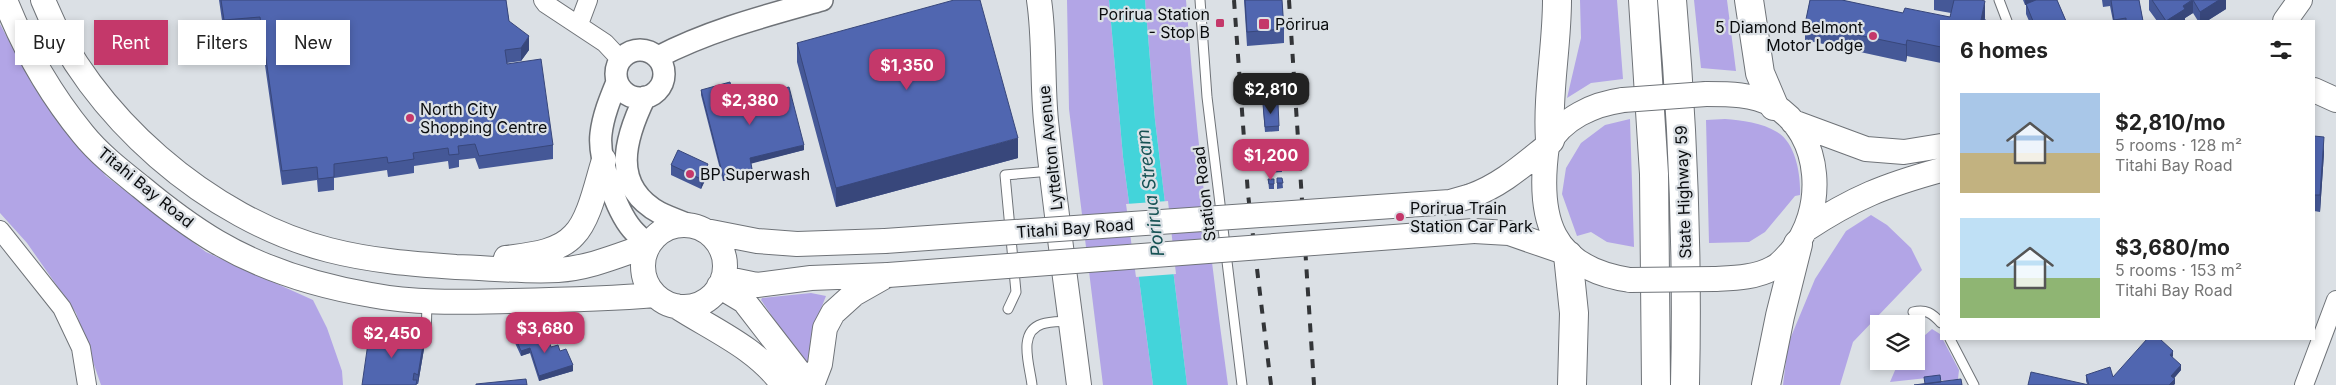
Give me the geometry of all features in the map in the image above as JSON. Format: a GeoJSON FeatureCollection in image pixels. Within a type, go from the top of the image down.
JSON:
{"type":"FeatureCollection","features":[{"type":"Feature","properties":{"kind":"main road","name":"Titahi Bay Road"},"geometry":{"type":"LineString","coordinates":[[5,0],[17,31],[44,78],[84,135],[128,176],[176,216],[217,242],[264,265],[320,284],[372,296],[427,301],[666,301]]}},
{"type":"Feature","properties":{"kind":"main road","name":"Titahi Bay Road"},"geometry":{"type":"LineString","coordinates":[[43,0],[49,16],[74,59],[111,112],[151,150],[197,187],[235,211],[278,232],[327,250],[378,261],[447,266],[558,270],[600,262],[649,245]]}},
{"type":"Feature","properties":{"kind":"main road","name":"Lyttelton Avenue"},"geometry":{"type":"LineString","coordinates":[[1039,0],[1042,19],[1044,95],[1051,170],[1079,385]]}},
{"type":"Feature","properties":{"kind":"main road"},"geometry":{"type":"LineString","coordinates":[[1557,0],[1557,32],[1543,199],[1546,212],[1566,254],[1574,313],[1572,385]]}},
{"type":"Feature","properties":{"kind":"main road","name":"State Highway 59"},"geometry":{"type":"LineString","coordinates":[[1643,0],[1654,174],[1656,385]]}},
{"type":"Feature","properties":{"kind":"main road","name":"State Highway 59"},"geometry":{"type":"LineString","coordinates":[[1672,0],[1685,188],[1685,385]]}},
{"type":"Feature","properties":{"kind":"main road"},"geometry":{"type":"LineString","coordinates":[[1749,0],[1760,73],[1783,114],[1806,142],[1812,158],[1815,179],[1814,196],[1780,316],[1766,385]]}},
{"type":"Feature","properties":{"kind":"main road"},"geometry":{"type":"LineString","coordinates":[[2285,20],[2300,0]]}},
{"type":"Feature","properties":{"kind":"main road"},"geometry":{"type":"LineString","coordinates":[[2315,90],[2336,100]]}},
{"type":"Feature","properties":{"kind":"main road","name":"Titahi Bay Road"},"geometry":{"type":"LineString","coordinates":[[699,229],[757,241],[797,244],[886,241],[1450,202],[1492,188],[1509,177],[1549,143],[1564,126],[1592,107],[1624,100],[1706,94],[1744,96],[1866,149],[1904,152],[1940,146]]}},
{"type":"Feature","properties":{"kind":"main road"},"geometry":{"type":"LineString","coordinates":[[447,266],[534,254],[556,247],[574,236],[584,221],[604,160]]}},
{"type":"Feature","properties":{"kind":"main road"},"geometry":{"type":"LineString","coordinates":[[1802,237],[1867,193],[1903,180],[1940,170]]}},
{"type":"Feature","properties":{"kind":"main road"},"geometry":{"type":"LineString","coordinates":[[666,301],[689,306],[701,303],[712,296],[721,282],[725,268],[720,247],[699,229],[680,225],[668,228],[657,235],[644,254],[644,271],[649,287],[666,301],[748,350],[767,365],[783,385]]}},
{"type":"Feature","properties":{"kind":"main road","name":"Titahi Bay Road"},"geometry":{"type":"LineString","coordinates":[[721,282],[757,285],[811,278],[888,275],[1474,231],[1493,231],[1516,235],[1566,254],[1598,272],[1630,280],[1714,279],[1746,277],[1776,268],[1802,237]]}},
{"type":"Feature","properties":{"kind":"main road"},"geometry":{"type":"LineString","coordinates":[[721,282],[744,301],[810,385],[820,364],[825,328],[833,312],[854,294],[888,275]]}},
{"type":"Feature","properties":{"kind":"street"},"geometry":{"type":"LineString","coordinates":[[543,0],[546,4],[605,43],[620,59]]}},
{"type":"Feature","properties":{"kind":"street"},"geometry":{"type":"LineString","coordinates":[[578,24],[588,0]]}},
{"type":"Feature","properties":{"kind":"street"},"geometry":{"type":"LineString","coordinates":[[658,57],[701,36],[728,26],[822,0]]}},
{"type":"Feature","properties":{"kind":"street"},"geometry":{"type":"LineString","coordinates":[[617,82],[625,93],[638,98],[645,97],[657,90],[664,77],[662,63],[652,53],[638,49],[625,54],[620,59],[616,66],[617,82],[607,104],[601,135],[604,160],[618,207],[632,229],[649,245]]}},
{"type":"Feature","properties":{"kind":"street"},"geometry":{"type":"LineString","coordinates":[[645,97],[627,142],[625,165],[631,182],[640,198],[659,213],[699,229]]}},
{"type":"Feature","properties":{"kind":"street"},"geometry":{"type":"LineString","coordinates":[[0,230],[62,308],[81,348],[87,385]]}},
{"type":"Feature","properties":{"kind":"street"},"geometry":{"type":"LineString","coordinates":[[2304,385],[2336,300]]}},
{"type":"Feature","properties":{"kind":"lane","name":"Station Road"},"geometry":{"type":"LineString","coordinates":[[1200,0],[1207,97],[1242,385]]}},
{"type":"Feature","properties":{"kind":"lane"},"geometry":{"type":"LineString","coordinates":[[1999,0],[2007,20]]}},
{"type":"Feature","properties":{"kind":"lane"},"geometry":{"type":"LineString","coordinates":[[1008,308],[1016,292],[1004,175],[1051,170]]}},
{"type":"Feature","properties":{"kind":"lane"},"geometry":{"type":"LineString","coordinates":[[426,341],[427,301]]}},
{"type":"Feature","properties":{"kind":"lane"},"geometry":{"type":"LineString","coordinates":[[1913,312],[1923,310],[1931,313],[1940,322]]}},
{"type":"Feature","properties":{"kind":"lane"},"geometry":{"type":"LineString","coordinates":[[1032,385],[1026,341],[1030,334],[1041,324],[1071,321]]}},
{"type":"Feature","properties":{"kind":"lane"},"geometry":{"type":"LineString","coordinates":[[1951,340],[1974,385]]}},
{"type":"Feature","properties":{"kind":"shaded area"},"geometry":{"type":"Polygon","coordinates":[[[1067,0],[1109,0],[1123,157],[1153,385],[1103,385],[1069,109],[1067,0]]]}},
{"type":"Feature","properties":{"kind":"shaded area"},"geometry":{"type":"Polygon","coordinates":[[[1145,0],[1186,0],[1204,193],[1228,385],[1187,385],[1155,120],[1145,0]]]}},
{"type":"Feature","properties":{"kind":"shaded area"},"geometry":{"type":"Polygon","coordinates":[[[1580,0],[1617,0],[1623,79],[1591,83],[1567,98],[1581,38],[1580,0]]]}},
{"type":"Feature","properties":{"kind":"shaded area"},"geometry":{"type":"Polygon","coordinates":[[[1694,0],[1727,0],[1736,71],[1701,68],[1694,0]]]}},
{"type":"Feature","properties":{"kind":"shaded area"},"geometry":{"type":"Polygon","coordinates":[[[0,24],[15,52],[15,65],[22,65],[32,84],[106,176],[206,252],[313,300],[327,328],[342,371],[343,385],[101,385],[76,313],[27,243],[0,213],[0,24]]]}},
{"type":"Feature","properties":{"kind":"shaded area"},"geometry":{"type":"Polygon","coordinates":[[[1630,119],[1634,247],[1607,242],[1591,232],[1577,236],[1562,194],[1566,168],[1581,143],[1605,125],[1630,119]]]}},
{"type":"Feature","properties":{"kind":"shaded area"},"geometry":{"type":"Polygon","coordinates":[[[1725,119],[1759,124],[1777,132],[1789,144],[1793,152],[1800,179],[1800,195],[1795,196],[1765,232],[1749,242],[1709,243],[1706,120],[1725,119]]]}},
{"type":"Feature","properties":{"kind":"shaded area"},"geometry":{"type":"Polygon","coordinates":[[[1871,215],[1887,225],[1911,248],[1922,270],[1879,315],[1870,315],[1870,324],[1853,342],[1840,385],[1783,385],[1788,344],[1815,279],[1846,231],[1871,215]]]}},
{"type":"Feature","properties":{"kind":"shaded area"},"geometry":{"type":"Polygon","coordinates":[[[811,293],[826,296],[812,331],[807,367],[761,300],[762,298],[811,293]]]}},
{"type":"Feature","properties":{"kind":"shaded area"},"geometry":{"type":"Polygon","coordinates":[[[1932,329],[1940,334],[1940,340],[1943,340],[1959,370],[1958,379],[1944,381],[1936,377],[1890,382],[1895,370],[1925,370],[1925,335],[1932,329]]]}},
{"type":"Feature","properties":{"kind":"water","name":"Porirua Stream"},"geometry":{"type":"Polygon","coordinates":[[[1109,0],[1145,0],[1155,120],[1187,385],[1153,385],[1123,157],[1109,0]]]}},
{"type":"Feature","properties":{"kind":"pier"},"geometry":{"type":"Polygon","coordinates":[[[1168,201],[1176,274],[1136,277],[1126,204],[1168,201]]]}},
{"type":"Feature","properties":{"kind":"building","name":"North City Shopping Centre"},"geometry":{"type":"Polygon","coordinates":[[[221,0],[506,0],[509,21],[529,36],[521,48],[505,50],[507,64],[541,59],[553,145],[479,156],[475,144],[458,146],[459,154],[449,155],[448,148],[413,153],[414,159],[388,163],[387,157],[334,164],[334,177],[318,179],[317,167],[282,171],[266,59],[266,20],[260,20],[260,17],[224,20],[221,0]]]}},
{"type":"Feature","properties":{"kind":"building"},"geometry":{"type":"Polygon","coordinates":[[[954,0],[980,0],[1018,138],[836,188],[797,43],[954,0]]]}},
{"type":"Feature","properties":{"kind":"building","name":"Porirua"},"geometry":{"type":"Polygon","coordinates":[[[1245,0],[1282,0],[1284,29],[1247,32],[1245,0]]]}},
{"type":"Feature","properties":{"kind":"building"},"geometry":{"type":"Polygon","coordinates":[[[1810,0],[1842,0],[1903,13],[1905,8],[1950,17],[1954,0],[1985,1],[1981,20],[1940,20],[1940,47],[1907,40],[1906,45],[1805,24],[1810,0]]]}},
{"type":"Feature","properties":{"kind":"building"},"geometry":{"type":"Polygon","coordinates":[[[2036,0],[2057,0],[2066,20],[2033,20],[2026,4],[2036,0]]]}},
{"type":"Feature","properties":{"kind":"building"},"geometry":{"type":"Polygon","coordinates":[[[2111,0],[2139,0],[2143,20],[2126,20],[2126,18],[2114,20],[2111,0]]]}},
{"type":"Feature","properties":{"kind":"building"},"geometry":{"type":"Polygon","coordinates":[[[2152,0],[2192,0],[2183,6],[2185,9],[2165,20],[2152,0]]]}},
{"type":"Feature","properties":{"kind":"building"},"geometry":{"type":"Polygon","coordinates":[[[2193,0],[2219,0],[2200,12],[2193,0]]]}},
{"type":"Feature","properties":{"kind":"building"},"geometry":{"type":"Polygon","coordinates":[[[730,82],[734,101],[789,87],[804,145],[750,158],[752,169],[723,176],[701,90],[730,82]]]}},
{"type":"Feature","properties":{"kind":"building"},"geometry":{"type":"Polygon","coordinates":[[[1278,103],[1279,126],[1265,127],[1263,104],[1278,103]]]}},
{"type":"Feature","properties":{"kind":"building"},"geometry":{"type":"Polygon","coordinates":[[[2315,136],[2324,137],[2320,195],[2315,195],[2315,136]]]}},
{"type":"Feature","properties":{"kind":"building"},"geometry":{"type":"Polygon","coordinates":[[[1280,143],[1281,153],[1267,154],[1267,144],[1280,143]]]}},
{"type":"Feature","properties":{"kind":"building"},"geometry":{"type":"Polygon","coordinates":[[[678,150],[708,164],[701,179],[671,165],[678,150]]]}},
{"type":"Feature","properties":{"kind":"building"},"geometry":{"type":"Polygon","coordinates":[[[1281,156],[1282,166],[1268,167],[1267,157],[1281,156]]]}},
{"type":"Feature","properties":{"kind":"building"},"geometry":{"type":"Polygon","coordinates":[[[1277,178],[1282,178],[1283,183],[1277,183],[1277,178]]]}},
{"type":"Feature","properties":{"kind":"building"},"geometry":{"type":"Polygon","coordinates":[[[1268,179],[1274,179],[1274,184],[1269,184],[1268,179]]]}},
{"type":"Feature","properties":{"kind":"building"},"geometry":{"type":"Polygon","coordinates":[[[370,329],[424,339],[418,375],[414,373],[413,380],[417,380],[416,385],[362,385],[370,329]]]}},
{"type":"Feature","properties":{"kind":"building"},"geometry":{"type":"Polygon","coordinates":[[[524,334],[527,340],[546,334],[551,347],[558,345],[560,351],[566,349],[573,365],[539,376],[530,348],[521,351],[515,337],[524,334]]]}},
{"type":"Feature","properties":{"kind":"building"},"geometry":{"type":"Polygon","coordinates":[[[2146,340],[2161,340],[2173,351],[2170,355],[2181,365],[2171,376],[2175,379],[2169,385],[2089,385],[2086,375],[2110,367],[2113,377],[2146,340]]]}},
{"type":"Feature","properties":{"kind":"building"},"geometry":{"type":"Polygon","coordinates":[[[2031,372],[2089,385],[2028,385],[2031,372]]]}},
{"type":"Feature","properties":{"kind":"building"},"geometry":{"type":"Polygon","coordinates":[[[1940,375],[1941,382],[1925,384],[1924,377],[1940,375]]]}},
{"type":"Feature","properties":{"kind":"building"},"geometry":{"type":"Polygon","coordinates":[[[526,379],[527,385],[476,385],[476,384],[526,379]]]}},
{"type":"Feature","properties":{"kind":"building"},"geometry":{"type":"Polygon","coordinates":[[[1961,379],[1962,385],[1914,385],[1961,379]]]}},
{"type":"Feature","properties":{"kind":"railway"},"geometry":{"type":"LineString","coordinates":[[1234,0],[1248,194],[1271,385]]}},
{"type":"Feature","properties":{"kind":"railway"},"geometry":{"type":"LineString","coordinates":[[1289,0],[1314,385]]}},
{"type":"Feature","properties":{"kind":"place","name":"Porirua Station - Stop B"},"geometry":{"type":"Point","coordinates":[1220,23]}},
{"type":"Feature","properties":{"kind":"place","name":"Porirua"},"geometry":{"type":"Point","coordinates":[1264,24]}},
{"type":"Feature","properties":{"kind":"place","name":"5 Diamond Belmont Motor Lodge"},"geometry":{"type":"Point","coordinates":[1873,36]}},
{"type":"Feature","properties":{"kind":"place","name":"North City Shopping Centre"},"geometry":{"type":"Point","coordinates":[410,118]}},
{"type":"Feature","properties":{"kind":"place","name":"BP Superwash"},"geometry":{"type":"Point","coordinates":[690,174]}},
{"type":"Feature","properties":{"kind":"place","name":"Porirua Train Station Car Park"},"geometry":{"type":"Point","coordinates":[1400,217]}}]}
